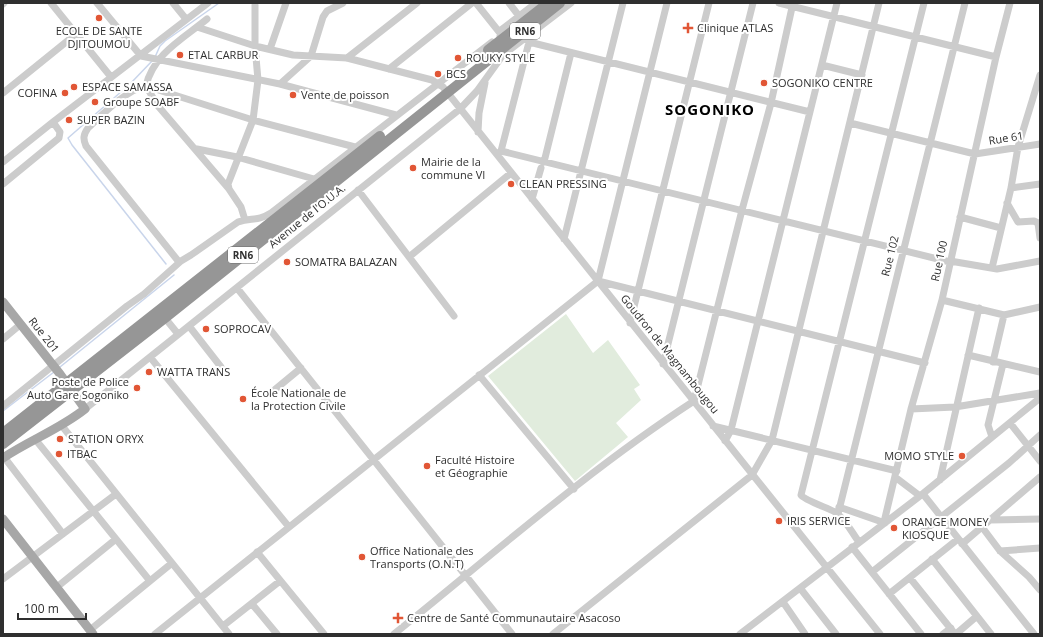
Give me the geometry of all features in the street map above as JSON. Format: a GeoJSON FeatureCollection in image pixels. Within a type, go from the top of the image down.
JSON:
{"type":"FeatureCollection","features":[{"type":"Feature","properties":{"kind":"highway","name":"Avenue de l'O.U.A."},"geometry":{"type":"LineString","coordinates":[[522,36],[548,3]]}},
{"type":"Feature","properties":{"kind":"highway","name":"Avenue de l'O.U.A."},"geometry":{"type":"LineString","coordinates":[[3,444],[70,386],[442,88],[522,36],[560,3]]}},
{"type":"Feature","properties":{"kind":"highway","name":"Avenue de l'O.U.A."},"geometry":{"type":"LineString","coordinates":[[3,434],[165,318],[442,88]]}},
{"type":"Feature","properties":{"kind":"main road","name":"Rue 201"},"geometry":{"type":"LineString","coordinates":[[3,302],[70,386],[85,409]]}},
{"type":"Feature","properties":{"kind":"main road","name":"Avenue de l'O.U.A."},"geometry":{"type":"LineString","coordinates":[[3,458],[35,439],[62,426],[85,409]]}},
{"type":"Feature","properties":{"kind":"main road"},"geometry":{"type":"LineString","coordinates":[[3,519],[92,632]]}},
{"type":"Feature","properties":{"kind":"street"},"geometry":{"type":"LineString","coordinates":[[51,3],[111,77]]}},
{"type":"Feature","properties":{"kind":"street"},"geometry":{"type":"LineString","coordinates":[[97,3],[142,56],[160,58],[280,84],[396,115]]}},
{"type":"Feature","properties":{"kind":"street"},"geometry":{"type":"LineString","coordinates":[[173,3],[186,19]]}},
{"type":"Feature","properties":{"kind":"street"},"geometry":{"type":"LineString","coordinates":[[3,162],[111,77],[142,56],[186,19],[208,3]]}},
{"type":"Feature","properties":{"kind":"street"},"geometry":{"type":"LineString","coordinates":[[270,50],[286,3]]}},
{"type":"Feature","properties":{"kind":"street"},"geometry":{"type":"LineString","coordinates":[[280,84],[311,56],[323,17],[327,11],[343,3]]}},
{"type":"Feature","properties":{"kind":"street"},"geometry":{"type":"LineString","coordinates":[[347,58],[417,3]]}},
{"type":"Feature","properties":{"kind":"street"},"geometry":{"type":"LineString","coordinates":[[389,69],[472,3]]}},
{"type":"Feature","properties":{"kind":"street"},"geometry":{"type":"LineString","coordinates":[[476,3],[500,34],[522,36],[571,53],[810,112]]}},
{"type":"Feature","properties":{"kind":"street"},"geometry":{"type":"LineString","coordinates":[[509,3],[519,16]]}},
{"type":"Feature","properties":{"kind":"street","name":"Avenue de l'O.U.A."},"geometry":{"type":"LineString","coordinates":[[3,406],[144,294],[179,262],[238,222],[261,219],[396,115],[442,88],[519,16],[536,3]]}},
{"type":"Feature","properties":{"kind":"street","name":"Avenue de l'O.U.A."},"geometry":{"type":"LineString","coordinates":[[85,409],[460,109],[486,79],[503,55],[522,36],[571,3]]}},
{"type":"Feature","properties":{"kind":"street"},"geometry":{"type":"LineString","coordinates":[[564,239],[623,3]]}},
{"type":"Feature","properties":{"kind":"street"},"geometry":{"type":"LineString","coordinates":[[155,634],[598,281],[667,3]]}},
{"type":"Feature","properties":{"kind":"street"},"geometry":{"type":"LineString","coordinates":[[630,323],[709,3]]}},
{"type":"Feature","properties":{"kind":"street"},"geometry":{"type":"LineString","coordinates":[[663,364],[704,201],[729,93],[753,3]]}},
{"type":"Feature","properties":{"kind":"street"},"geometry":{"type":"LineString","coordinates":[[779,3],[793,5],[834,17],[996,57]]}},
{"type":"Feature","properties":{"kind":"street"},"geometry":{"type":"LineString","coordinates":[[725,441],[731,430],[837,3]]}},
{"type":"Feature","properties":{"kind":"street"},"geometry":{"type":"LineString","coordinates":[[553,634],[752,475],[772,440],[879,3]]}},
{"type":"Feature","properties":{"kind":"street"},"geometry":{"type":"LineString","coordinates":[[885,522],[822,505],[801,495],[924,3]]}},
{"type":"Feature","properties":{"kind":"street","name":"Rue 102"},"geometry":{"type":"LineString","coordinates":[[838,510],[965,3]]}},
{"type":"Feature","properties":{"kind":"street","name":"Rue 100"},"geometry":{"type":"LineString","coordinates":[[885,522],[911,409],[942,300],[996,57],[1010,3]]}},
{"type":"Feature","properties":{"kind":"street"},"geometry":{"type":"LineString","coordinates":[[229,189],[228,184],[253,120],[258,80],[254,46],[255,5]]}},
{"type":"Feature","properties":{"kind":"street"},"geometry":{"type":"LineString","coordinates":[[394,634],[574,489],[670,417],[694,401],[742,210],[771,103],[793,5]]}},
{"type":"Feature","properties":{"kind":"street"},"geometry":{"type":"LineString","coordinates":[[207,19],[177,42],[160,58],[148,76],[146,86],[158,106],[197,149],[229,189],[241,207],[245,220]]}},
{"type":"Feature","properties":{"kind":"street"},"geometry":{"type":"LineString","coordinates":[[197,27],[254,46],[292,55],[347,58],[432,80],[442,88]]}},
{"type":"Feature","properties":{"kind":"street"},"geometry":{"type":"LineString","coordinates":[[3,93],[76,34]]}},
{"type":"Feature","properties":{"kind":"street"},"geometry":{"type":"LineString","coordinates":[[522,36],[499,153],[542,165],[581,171],[950,261],[997,269],[1040,261]]}},
{"type":"Feature","properties":{"kind":"street"},"geometry":{"type":"LineString","coordinates":[[532,200],[571,53]]}},
{"type":"Feature","properties":{"kind":"street"},"geometry":{"type":"LineString","coordinates":[[822,65],[862,75]]}},
{"type":"Feature","properties":{"kind":"street"},"geometry":{"type":"LineString","coordinates":[[992,268],[1011,188],[1018,147],[1040,75]]}},
{"type":"Feature","properties":{"kind":"street"},"geometry":{"type":"LineString","coordinates":[[478,132],[479,113],[486,79]]}},
{"type":"Feature","properties":{"kind":"street"},"geometry":{"type":"LineString","coordinates":[[179,262],[111,180],[86,146],[84,140],[84,134],[88,128],[103,114],[134,90],[146,86],[253,120],[355,147]]}},
{"type":"Feature","properties":{"kind":"street","name":"Goudron de Magnambougou"},"geometry":{"type":"LineString","coordinates":[[442,88],[478,132],[499,153],[511,173],[532,200],[880,634]]}},
{"type":"Feature","properties":{"kind":"street"},"geometry":{"type":"LineString","coordinates":[[3,184],[60,138],[60,132],[53,122]]}},
{"type":"Feature","properties":{"kind":"street"},"geometry":{"type":"LineString","coordinates":[[850,122],[975,154]]}},
{"type":"Feature","properties":{"kind":"street","name":"Rue 61"},"geometry":{"type":"LineString","coordinates":[[975,154],[1040,144]]}},
{"type":"Feature","properties":{"kind":"street"},"geometry":{"type":"LineString","coordinates":[[197,149],[238,157],[314,179]]}},
{"type":"Feature","properties":{"kind":"street"},"geometry":{"type":"LineString","coordinates":[[409,257],[511,173]]}},
{"type":"Feature","properties":{"kind":"street"},"geometry":{"type":"LineString","coordinates":[[1011,188],[1040,184]]}},
{"type":"Feature","properties":{"kind":"street"},"geometry":{"type":"LineString","coordinates":[[358,190],[454,316]]}},
{"type":"Feature","properties":{"kind":"street"},"geometry":{"type":"LineString","coordinates":[[1007,203],[1018,222],[1034,221],[1039,225],[1040,238]]}},
{"type":"Feature","properties":{"kind":"street"},"geometry":{"type":"LineString","coordinates":[[960,217],[1002,228]]}},
{"type":"Feature","properties":{"kind":"street"},"geometry":{"type":"LineString","coordinates":[[598,281],[925,363]]}},
{"type":"Feature","properties":{"kind":"street"},"geometry":{"type":"LineString","coordinates":[[237,288],[512,634]]}},
{"type":"Feature","properties":{"kind":"street"},"geometry":{"type":"LineString","coordinates":[[942,300],[1004,315],[1040,307]]}},
{"type":"Feature","properties":{"kind":"street"},"geometry":{"type":"LineString","coordinates":[[940,480],[955,407],[979,308]]}},
{"type":"Feature","properties":{"kind":"street"},"geometry":{"type":"LineString","coordinates":[[994,362],[1004,315]]}},
{"type":"Feature","properties":{"kind":"street"},"geometry":{"type":"LineString","coordinates":[[165,318],[178,334]]}},
{"type":"Feature","properties":{"kind":"street"},"geometry":{"type":"LineString","coordinates":[[3,339],[21,324]]}},
{"type":"Feature","properties":{"kind":"street"},"geometry":{"type":"LineString","coordinates":[[189,326],[221,367]]}},
{"type":"Feature","properties":{"kind":"street"},"geometry":{"type":"LineString","coordinates":[[968,355],[1040,372]]}},
{"type":"Feature","properties":{"kind":"street"},"geometry":{"type":"LineString","coordinates":[[150,357],[289,527]]}},
{"type":"Feature","properties":{"kind":"street"},"geometry":{"type":"LineString","coordinates":[[992,437],[988,425],[1003,364]]}},
{"type":"Feature","properties":{"kind":"street"},"geometry":{"type":"LineString","coordinates":[[272,392],[301,368]]}},
{"type":"Feature","properties":{"kind":"street"},"geometry":{"type":"LineString","coordinates":[[480,375],[574,489]]}},
{"type":"Feature","properties":{"kind":"street"},"geometry":{"type":"LineString","coordinates":[[911,409],[955,407],[1040,393]]}},
{"type":"Feature","properties":{"kind":"street"},"geometry":{"type":"LineString","coordinates":[[740,634],[921,495],[1040,398]]}},
{"type":"Feature","properties":{"kind":"street"},"geometry":{"type":"LineString","coordinates":[[1010,423],[1040,461]]}},
{"type":"Feature","properties":{"kind":"street"},"geometry":{"type":"LineString","coordinates":[[62,426],[229,634]]}},
{"type":"Feature","properties":{"kind":"street"},"geometry":{"type":"LineString","coordinates":[[713,426],[851,459],[896,474],[921,495],[942,518],[1034,634]]}},
{"type":"Feature","properties":{"kind":"street"},"geometry":{"type":"LineString","coordinates":[[872,572],[942,518],[1040,435]]}},
{"type":"Feature","properties":{"kind":"street"},"geometry":{"type":"LineString","coordinates":[[35,439],[150,581]]}},
{"type":"Feature","properties":{"kind":"street"},"geometry":{"type":"LineString","coordinates":[[3,458],[63,534]]}},
{"type":"Feature","properties":{"kind":"street"},"geometry":{"type":"LineString","coordinates":[[889,594],[932,559],[982,527],[1040,478]]}},
{"type":"Feature","properties":{"kind":"street"},"geometry":{"type":"LineString","coordinates":[[3,579],[116,494]]}},
{"type":"Feature","properties":{"kind":"street"},"geometry":{"type":"LineString","coordinates":[[838,510],[859,542]]}},
{"type":"Feature","properties":{"kind":"street"},"geometry":{"type":"LineString","coordinates":[[990,520],[1040,519]]}},
{"type":"Feature","properties":{"kind":"street"},"geometry":{"type":"LineString","coordinates":[[982,527],[1000,551],[1029,577],[1040,590]]}},
{"type":"Feature","properties":{"kind":"street"},"geometry":{"type":"LineString","coordinates":[[57,587],[116,539]]}},
{"type":"Feature","properties":{"kind":"street"},"geometry":{"type":"LineString","coordinates":[[852,547],[921,634]]}},
{"type":"Feature","properties":{"kind":"street"},"geometry":{"type":"LineString","coordinates":[[1000,551],[1040,548]]}},
{"type":"Feature","properties":{"kind":"street"},"geometry":{"type":"LineString","coordinates":[[258,552],[324,634]]}},
{"type":"Feature","properties":{"kind":"street"},"geometry":{"type":"LineString","coordinates":[[932,559],[991,634]]}},
{"type":"Feature","properties":{"kind":"street"},"geometry":{"type":"LineString","coordinates":[[92,632],[172,563]]}},
{"type":"Feature","properties":{"kind":"street"},"geometry":{"type":"LineString","coordinates":[[910,578],[954,632]]}},
{"type":"Feature","properties":{"kind":"street"},"geometry":{"type":"LineString","coordinates":[[223,626],[280,581]]}},
{"type":"Feature","properties":{"kind":"street"},"geometry":{"type":"LineString","coordinates":[[800,588],[836,634]]}},
{"type":"Feature","properties":{"kind":"street"},"geometry":{"type":"LineString","coordinates":[[783,602],[805,634]]}},
{"type":"Feature","properties":{"kind":"street"},"geometry":{"type":"LineString","coordinates":[[252,604],[277,634]]}},
{"type":"Feature","properties":{"kind":"street"},"geometry":{"type":"LineString","coordinates":[[944,634],[954,632],[977,616]]}},
{"type":"Feature","properties":{"kind":"green space"},"geometry":{"type":"Polygon","coordinates":[[[566,314],[593,353],[608,340],[640,385],[634,389],[641,400],[616,423],[628,437],[575,481],[488,376],[566,314]]]}},
{"type":"Feature","properties":{"kind":"waterway"},"geometry":{"type":"LineString","coordinates":[[155,57],[160,46],[165,41],[219,3]]}},
{"type":"Feature","properties":{"kind":"waterway"},"geometry":{"type":"LineString","coordinates":[[153,60],[130,84],[68,138],[166,264]]}},
{"type":"Feature","properties":{"kind":"waterway"},"geometry":{"type":"LineString","coordinates":[[60,367],[174,275]]}},
{"type":"Feature","properties":{"kind":"waterway"},"geometry":{"type":"LineString","coordinates":[[3,411],[54,372]]}},
{"type":"Feature","properties":{"kind":"place","name":"ECOLE DE SANTE DJITOUMOU"},"geometry":{"type":"Point","coordinates":[99,18]}},
{"type":"Feature","properties":{"kind":"place","name":"Clinique ATLAS"},"geometry":{"type":"Point","coordinates":[688,28]}},
{"type":"Feature","properties":{"kind":"place","name":"ETAL CARBUR"},"geometry":{"type":"Point","coordinates":[180,55]}},
{"type":"Feature","properties":{"kind":"place","name":"ROUKY STYLE"},"geometry":{"type":"Point","coordinates":[458,58]}},
{"type":"Feature","properties":{"kind":"place","name":"BCS"},"geometry":{"type":"Point","coordinates":[438,74]}},
{"type":"Feature","properties":{"kind":"place","name":"SOGONIKO CENTRE"},"geometry":{"type":"Point","coordinates":[764,83]}},
{"type":"Feature","properties":{"kind":"place","name":"ESPACE SAMASSA"},"geometry":{"type":"Point","coordinates":[74,87]}},
{"type":"Feature","properties":{"kind":"place","name":"COFINA"},"geometry":{"type":"Point","coordinates":[65,93]}},
{"type":"Feature","properties":{"kind":"place","name":"Vente de poisson"},"geometry":{"type":"Point","coordinates":[293,95]}},
{"type":"Feature","properties":{"kind":"place","name":"Groupe SOABF"},"geometry":{"type":"Point","coordinates":[95,102]}},
{"type":"Feature","properties":{"kind":"place","name":"SUPER BAZIN"},"geometry":{"type":"Point","coordinates":[69,120]}},
{"type":"Feature","properties":{"kind":"place","name":"Mairie de la commune VI"},"geometry":{"type":"Point","coordinates":[413,168]}},
{"type":"Feature","properties":{"kind":"place","name":"CLEAN PRESSING"},"geometry":{"type":"Point","coordinates":[511,184]}},
{"type":"Feature","properties":{"kind":"place","name":"SOMATRA BALAZAN"},"geometry":{"type":"Point","coordinates":[287,262]}},
{"type":"Feature","properties":{"kind":"place","name":"SOPROCAV"},"geometry":{"type":"Point","coordinates":[206,329]}},
{"type":"Feature","properties":{"kind":"place","name":"WATTA TRANS"},"geometry":{"type":"Point","coordinates":[149,372]}},
{"type":"Feature","properties":{"kind":"place","name":"Poste de Police Auto Gare Sogoniko"},"geometry":{"type":"Point","coordinates":[137,388]}},
{"type":"Feature","properties":{"kind":"place","name":"École Nationale de la Protection Civile"},"geometry":{"type":"Point","coordinates":[243,399]}},
{"type":"Feature","properties":{"kind":"place","name":"STATION ORYX"},"geometry":{"type":"Point","coordinates":[60,439]}},
{"type":"Feature","properties":{"kind":"place","name":"ITBAC"},"geometry":{"type":"Point","coordinates":[59,454]}},
{"type":"Feature","properties":{"kind":"place","name":"MOMO STYLE"},"geometry":{"type":"Point","coordinates":[962,456]}},
{"type":"Feature","properties":{"kind":"place","name":"Faculté Histoire et Géographie"},"geometry":{"type":"Point","coordinates":[427,466]}},
{"type":"Feature","properties":{"kind":"place","name":"IRIS SERVICE"},"geometry":{"type":"Point","coordinates":[779,521]}},
{"type":"Feature","properties":{"kind":"place","name":"ORANGE MONEY KIOSQUE"},"geometry":{"type":"Point","coordinates":[894,528]}},
{"type":"Feature","properties":{"kind":"place","name":"Office Nationale des Transports (O.N.T)"},"geometry":{"type":"Point","coordinates":[362,557]}},
{"type":"Feature","properties":{"kind":"place","name":"Centre de Santé Communautaire Asacoso"},"geometry":{"type":"Point","coordinates":[398,618]}},
{"type":"Feature","properties":{"kind":"district","name":"SOGONIKO"},"geometry":{"type":"Point","coordinates":[710,110]}}]}
